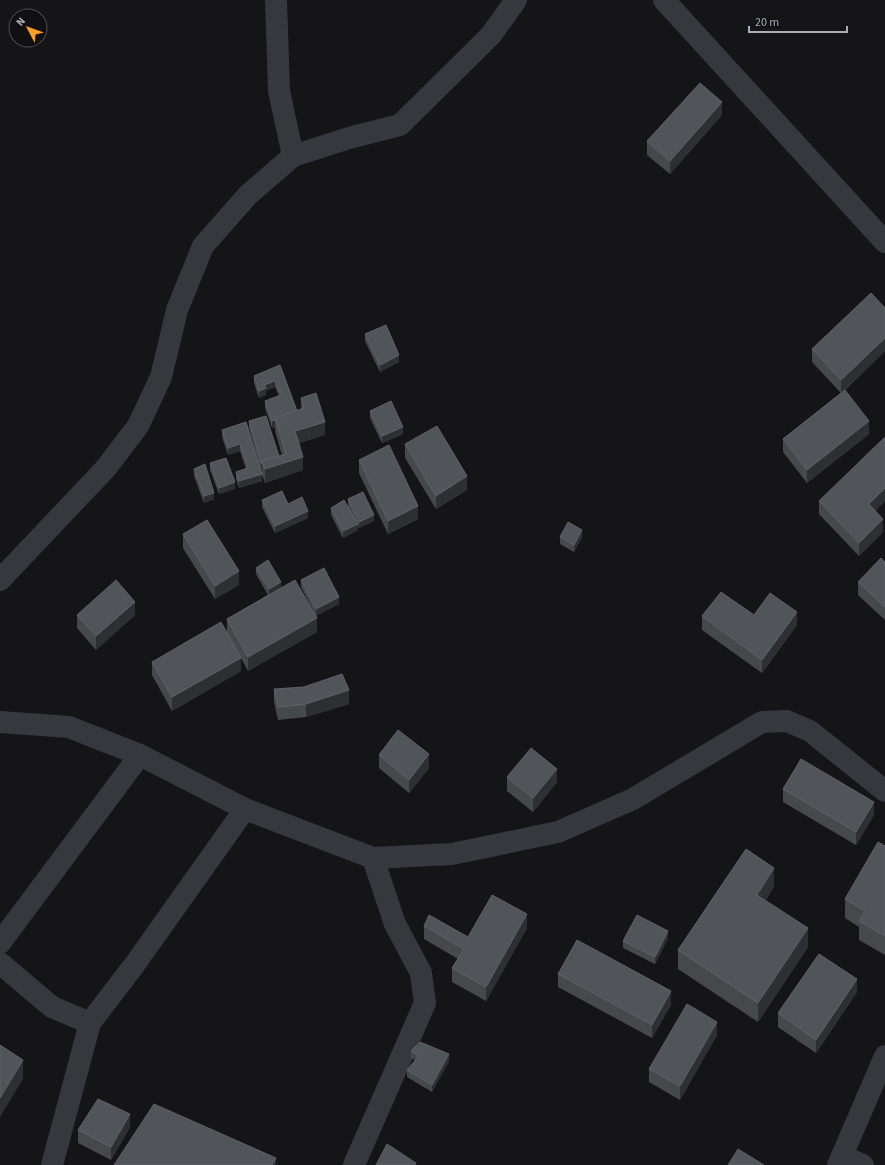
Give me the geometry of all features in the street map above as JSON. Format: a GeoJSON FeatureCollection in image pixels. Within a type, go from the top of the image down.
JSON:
{"type":"FeatureCollection","features":[{"type":"Feature","properties":{"kind":"street"},"geometry":{"type":"LineString","coordinates":[[276,0],[279,92],[293,156]]}},
{"type":"Feature","properties":{"kind":"street"},"geometry":{"type":"LineString","coordinates":[[0,580],[106,468],[138,426],[161,377],[177,310],[204,246],[248,195],[293,156],[349,138],[400,125],[491,35],[516,0]]}},
{"type":"Feature","properties":{"kind":"street"},"geometry":{"type":"LineString","coordinates":[[664,0],[885,242]]}},
{"type":"Feature","properties":{"kind":"street"},"geometry":{"type":"LineString","coordinates":[[0,722],[69,727],[140,755],[245,810],[373,858],[452,854],[558,832],[633,799],[762,722],[786,721],[810,730],[885,791]]}},
{"type":"Feature","properties":{"kind":"street"},"geometry":{"type":"LineString","coordinates":[[0,943],[140,755]]}},
{"type":"Feature","properties":{"kind":"street"},"geometry":{"type":"LineString","coordinates":[[52,1165],[90,1023],[245,810]]}},
{"type":"Feature","properties":{"kind":"street"},"geometry":{"type":"LineString","coordinates":[[354,1165],[425,1003],[421,973],[395,924],[373,858]]}},
{"type":"Feature","properties":{"kind":"street"},"geometry":{"type":"LineString","coordinates":[[0,964],[52,1007],[90,1023]]}},
{"type":"Feature","properties":{"kind":"street"},"geometry":{"type":"LineString","coordinates":[[863,1165],[840,1160],[885,1056]]}},
{"type":"Feature","properties":{"kind":"building"},"geometry":{"type":"Polygon","coordinates":[[[700,83],[722,102],[670,161],[647,141],[700,83]]]}},
{"type":"Feature","properties":{"kind":"building"},"geometry":{"type":"Polygon","coordinates":[[[871,293],[885,308],[885,338],[841,380],[812,349],[871,293]]]}},
{"type":"Feature","properties":{"kind":"building"},"geometry":{"type":"Polygon","coordinates":[[[386,325],[399,355],[380,365],[365,334],[386,325]]]}},
{"type":"Feature","properties":{"kind":"building"},"geometry":{"type":"Polygon","coordinates":[[[280,365],[297,411],[275,418],[275,420],[272,421],[265,401],[281,395],[275,381],[264,385],[266,388],[259,391],[254,376],[280,365]]]}},
{"type":"Feature","properties":{"kind":"building"},"geometry":{"type":"Polygon","coordinates":[[[845,390],[869,421],[807,470],[783,439],[845,390]]]}},
{"type":"Feature","properties":{"kind":"building"},"geometry":{"type":"Polygon","coordinates":[[[316,393],[325,422],[295,431],[303,457],[265,469],[262,461],[286,454],[275,418],[304,408],[301,398],[316,393]]]}},
{"type":"Feature","properties":{"kind":"building"},"geometry":{"type":"Polygon","coordinates":[[[391,401],[403,427],[382,436],[370,411],[391,401]]]}},
{"type":"Feature","properties":{"kind":"building"},"geometry":{"type":"Polygon","coordinates":[[[266,416],[279,456],[262,461],[261,463],[249,421],[266,416]]]}},
{"type":"Feature","properties":{"kind":"building"},"geometry":{"type":"Polygon","coordinates":[[[246,422],[262,474],[239,481],[236,472],[248,468],[240,444],[228,448],[222,430],[246,422]]]}},
{"type":"Feature","properties":{"kind":"building"},"geometry":{"type":"Polygon","coordinates":[[[437,426],[467,476],[436,496],[405,444],[437,426]]]}},
{"type":"Feature","properties":{"kind":"building"},"geometry":{"type":"Polygon","coordinates":[[[885,437],[885,488],[869,504],[883,519],[859,543],[819,501],[885,437]]]}},
{"type":"Feature","properties":{"kind":"building"},"geometry":{"type":"Polygon","coordinates":[[[389,445],[418,506],[388,521],[359,460],[389,445]]]}},
{"type":"Feature","properties":{"kind":"building"},"geometry":{"type":"Polygon","coordinates":[[[226,458],[235,482],[219,488],[210,463],[226,458]]]}},
{"type":"Feature","properties":{"kind":"building"},"geometry":{"type":"Polygon","coordinates":[[[205,464],[214,493],[204,496],[194,469],[205,464]]]}},
{"type":"Feature","properties":{"kind":"building"},"geometry":{"type":"Polygon","coordinates":[[[282,491],[288,504],[302,497],[308,511],[275,526],[262,500],[282,491]]]}},
{"type":"Feature","properties":{"kind":"building"},"geometry":{"type":"Polygon","coordinates":[[[363,492],[374,515],[359,522],[348,499],[363,492]]]}},
{"type":"Feature","properties":{"kind":"building"},"geometry":{"type":"Polygon","coordinates":[[[344,500],[358,524],[343,531],[331,508],[344,500]]]}},
{"type":"Feature","properties":{"kind":"building"},"geometry":{"type":"Polygon","coordinates":[[[207,520],[239,571],[215,586],[183,534],[207,520]]]}},
{"type":"Feature","properties":{"kind":"building"},"geometry":{"type":"Polygon","coordinates":[[[568,522],[582,530],[574,545],[560,537],[568,522]]]}},
{"type":"Feature","properties":{"kind":"building"},"geometry":{"type":"Polygon","coordinates":[[[881,558],[885,562],[885,607],[858,582],[881,558]]]}},
{"type":"Feature","properties":{"kind":"building"},"geometry":{"type":"Polygon","coordinates":[[[268,560],[281,582],[269,589],[256,568],[268,560]]]}},
{"type":"Feature","properties":{"kind":"building"},"geometry":{"type":"Polygon","coordinates":[[[324,568],[339,597],[316,609],[301,580],[324,568]]]}},
{"type":"Feature","properties":{"kind":"building"},"geometry":{"type":"Polygon","coordinates":[[[116,580],[135,602],[96,636],[77,615],[116,580]]]}},
{"type":"Feature","properties":{"kind":"building"},"geometry":{"type":"Polygon","coordinates":[[[295,580],[317,618],[248,657],[227,619],[295,580]]]}},
{"type":"Feature","properties":{"kind":"building"},"geometry":{"type":"Polygon","coordinates":[[[721,592],[754,615],[770,593],[797,612],[762,660],[702,616],[721,592]]]}},
{"type":"Feature","properties":{"kind":"building"},"geometry":{"type":"Polygon","coordinates":[[[221,622],[241,658],[172,697],[152,662],[221,622]]]}},
{"type":"Feature","properties":{"kind":"building"},"geometry":{"type":"Polygon","coordinates":[[[342,674],[349,690],[306,704],[278,707],[274,689],[304,687],[342,674]]]}},
{"type":"Feature","properties":{"kind":"building"},"geometry":{"type":"Polygon","coordinates":[[[398,730],[429,754],[409,780],[379,755],[398,730]]]}},
{"type":"Feature","properties":{"kind":"building"},"geometry":{"type":"Polygon","coordinates":[[[531,748],[557,769],[533,798],[507,777],[531,748]]]}},
{"type":"Feature","properties":{"kind":"building"},"geometry":{"type":"Polygon","coordinates":[[[801,759],[874,802],[856,832],[783,789],[801,759]]]}},
{"type":"Feature","properties":{"kind":"building"},"geometry":{"type":"Polygon","coordinates":[[[878,842],[885,846],[885,936],[859,921],[865,911],[845,899],[878,842]]]}},
{"type":"Feature","properties":{"kind":"building"},"geometry":{"type":"Polygon","coordinates":[[[746,849],[774,868],[757,895],[808,928],[758,1003],[678,950],[746,849]]]}},
{"type":"Feature","properties":{"kind":"building"},"geometry":{"type":"Polygon","coordinates":[[[492,895],[527,914],[486,987],[452,968],[464,949],[424,926],[429,915],[468,937],[492,895]]]}},
{"type":"Feature","properties":{"kind":"building"},"geometry":{"type":"Polygon","coordinates":[[[637,915],[668,931],[655,957],[623,941],[637,915]]]}},
{"type":"Feature","properties":{"kind":"building"},"geometry":{"type":"Polygon","coordinates":[[[577,940],[671,991],[652,1025],[558,974],[577,940]]]}},
{"type":"Feature","properties":{"kind":"building"},"geometry":{"type":"Polygon","coordinates":[[[819,954],[857,979],[816,1040],[778,1013],[819,954]]]}},
{"type":"Feature","properties":{"kind":"building"},"geometry":{"type":"Polygon","coordinates":[[[687,1004],[717,1022],[680,1086],[649,1069],[687,1004]]]}},
{"type":"Feature","properties":{"kind":"building"},"geometry":{"type":"Polygon","coordinates":[[[420,1042],[449,1054],[432,1085],[407,1070],[419,1056],[411,1051],[420,1042]]]}},
{"type":"Feature","properties":{"kind":"building"},"geometry":{"type":"Polygon","coordinates":[[[0,1045],[23,1060],[0,1098],[0,1045]]]}},
{"type":"Feature","properties":{"kind":"building"},"geometry":{"type":"Polygon","coordinates":[[[98,1099],[130,1114],[111,1147],[78,1130],[98,1099]]]}},
{"type":"Feature","properties":{"kind":"building"},"geometry":{"type":"Polygon","coordinates":[[[154,1104],[276,1158],[272,1165],[114,1165],[154,1104]]]}},
{"type":"Feature","properties":{"kind":"building"},"geometry":{"type":"Polygon","coordinates":[[[387,1144],[416,1163],[415,1165],[376,1165],[387,1144]]]}},
{"type":"Feature","properties":{"kind":"building"},"geometry":{"type":"Polygon","coordinates":[[[738,1149],[764,1165],[728,1165],[738,1149]]]}}]}
